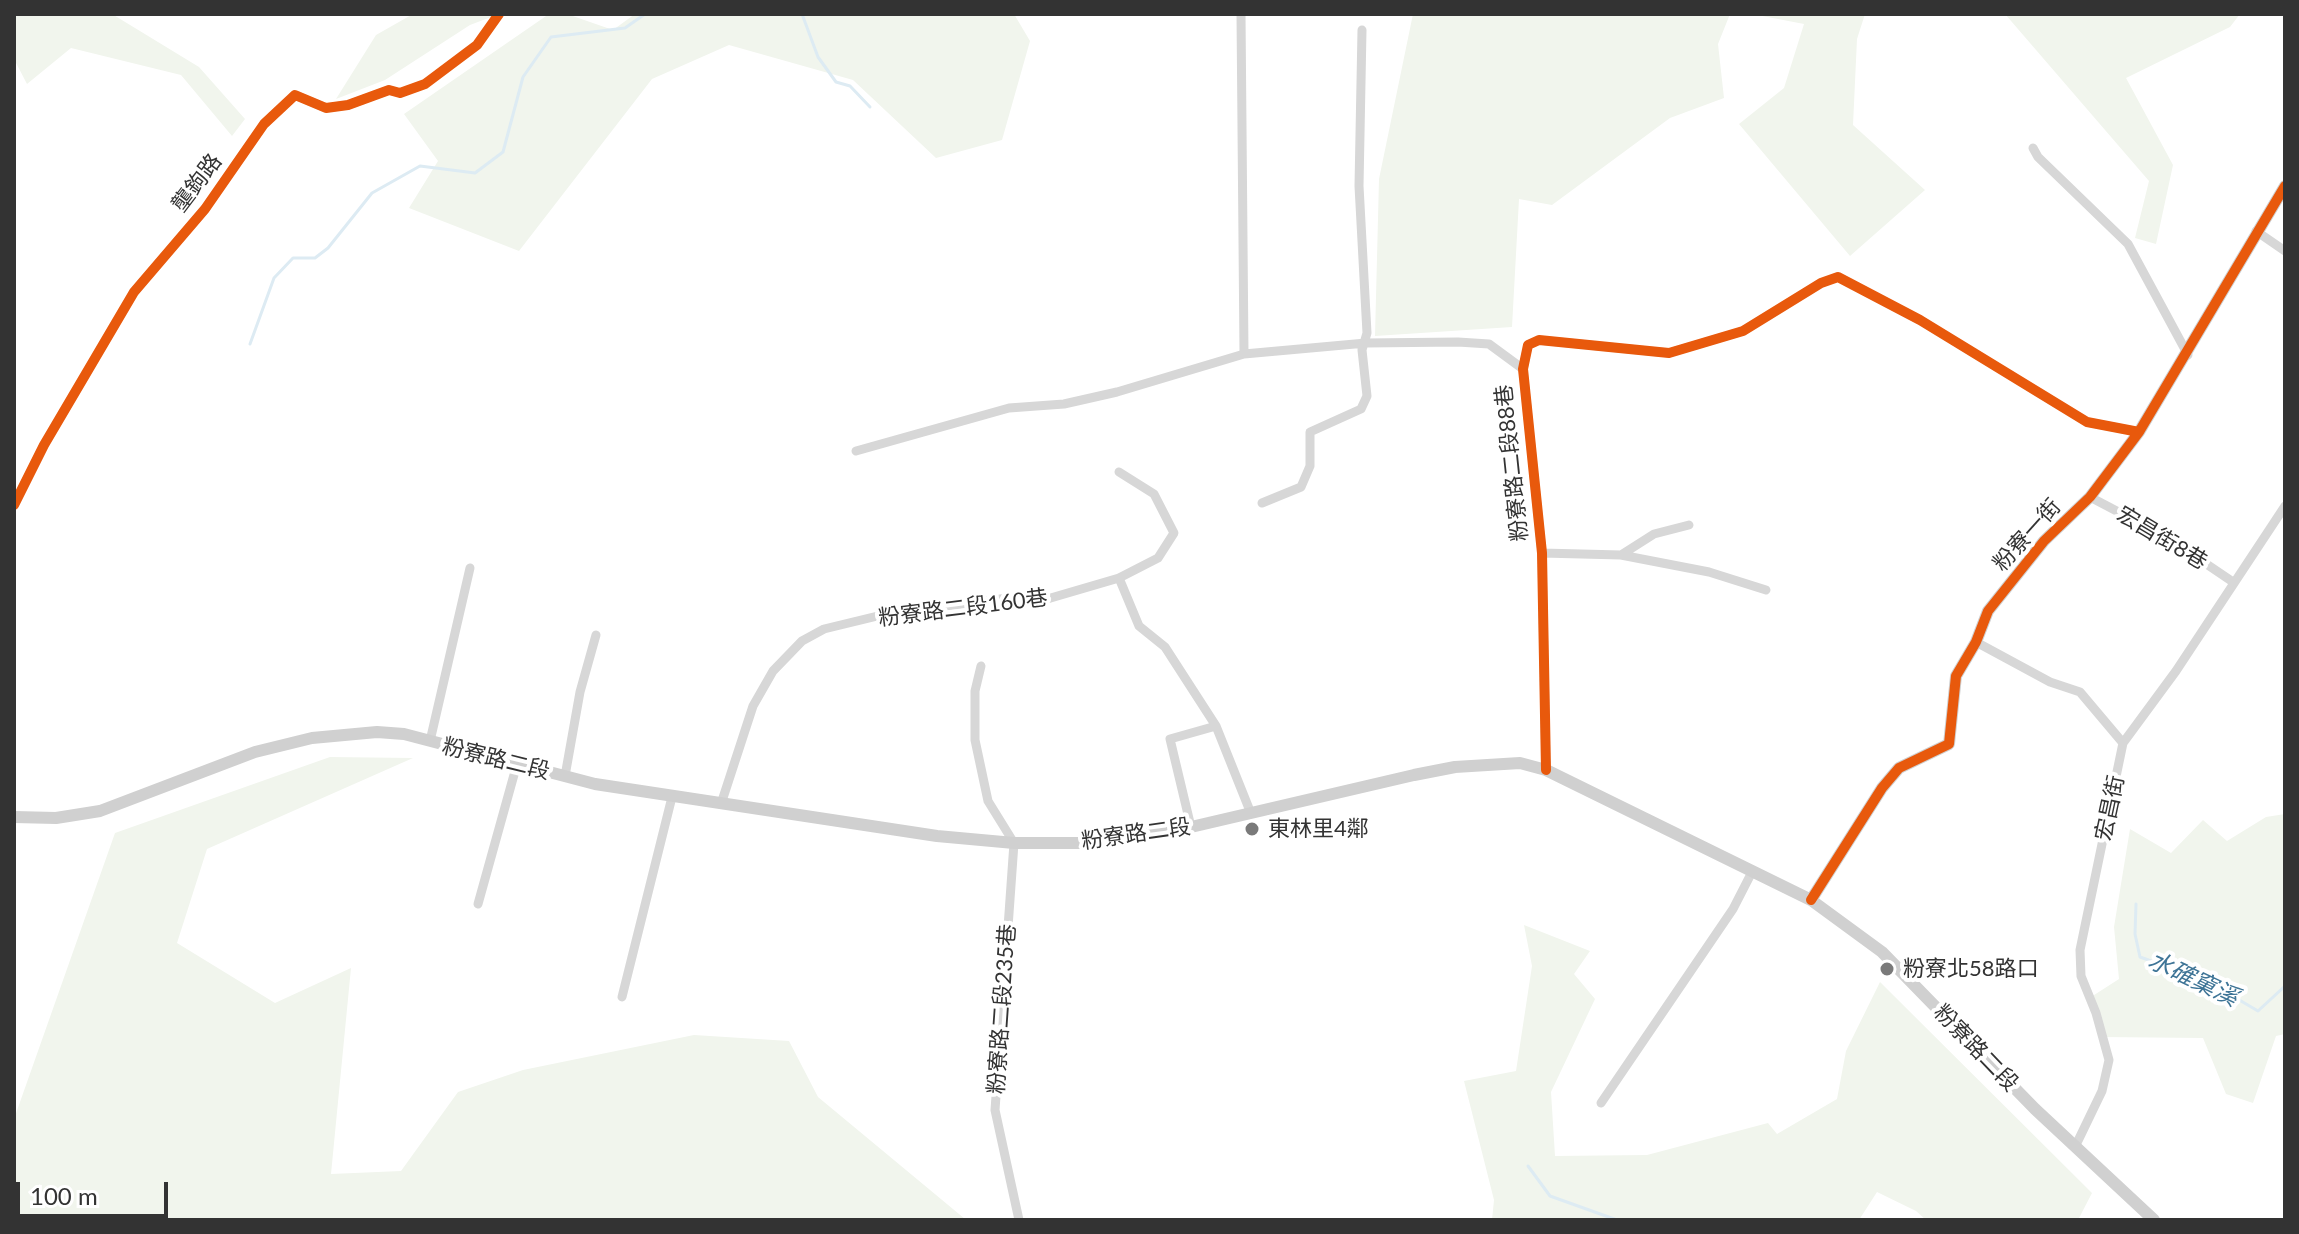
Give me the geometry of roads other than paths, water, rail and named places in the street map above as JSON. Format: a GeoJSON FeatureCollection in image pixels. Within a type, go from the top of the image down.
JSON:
{"type":"FeatureCollection","features":[{"type":"Feature","properties":{"kind":"main road","name":"粉寮一街"},"geometry":{"type":"LineString","coordinates":[[1811,900],[1882,788],[1899,768],[1949,744],[1956,676],[1976,642],[1988,611],[2044,541],[2090,497],[2139,432],[2188,355],[2256,231],[2285,186]]}},
{"type":"Feature","properties":{"kind":"main road","name":"粉寮路二段"},"geometry":{"type":"LineString","coordinates":[[14,817],[56,818],[100,811],[255,752],[312,738],[377,732],[430,741],[565,776],[672,797],[937,836],[1014,843],[1089,843],[1191,827],[1250,811],[1455,767],[1520,763],[1546,770],[1811,900],[1882,952],[2146,1220]]}},
{"type":"Feature","properties":{"kind":"main road","name":"粉寮路二段"},"geometry":{"type":"LineString","coordinates":[[2126,1197],[2154,1220]]}},
{"type":"Feature","properties":{"kind":"street","name":"壟鉤路"},"geometry":{"type":"LineString","coordinates":[[14,505],[44,445],[134,292],[205,209],[264,124],[295,95],[326,108],[348,105],[389,90],[400,93],[425,84],[477,45],[499,14]]}},
{"type":"Feature","properties":{"kind":"street"},"geometry":{"type":"LineString","coordinates":[[1241,14],[1244,354]]}},
{"type":"Feature","properties":{"kind":"street"},"geometry":{"type":"LineString","coordinates":[[1262,503],[1301,487],[1310,466],[1310,432],[1361,409],[1367,396],[1362,350],[1366,343],[1359,186],[1362,30]]}},
{"type":"Feature","properties":{"kind":"street"},"geometry":{"type":"LineString","coordinates":[[2033,148],[2038,157],[2128,244],[2188,355]]}},
{"type":"Feature","properties":{"kind":"street"},"geometry":{"type":"LineString","coordinates":[[2256,231],[2285,251]]}},
{"type":"Feature","properties":{"kind":"street","name":"粉寮路二段88巷"},"geometry":{"type":"LineString","coordinates":[[1546,770],[1542,553],[1523,369],[1528,345],[1539,340],[1669,353],[1743,331],[1821,283],[1838,277],[1920,320],[2087,422],[2139,432]]}},
{"type":"Feature","properties":{"kind":"street","name":"粉寮路二段88巷"},"geometry":{"type":"LineString","coordinates":[[856,451],[1009,408],[1064,404],[1244,354],[1366,343],[1489,344],[1523,369]]}},
{"type":"Feature","properties":{"kind":"street","name":"粉寮路二段160巷"},"geometry":{"type":"LineString","coordinates":[[721,804],[753,706],[773,671],[802,641],[824,629],[890,613],[1008,598],[1037,602],[1119,578],[1158,558],[1174,533],[1154,494],[1119,472]]}},
{"type":"Feature","properties":{"kind":"street","name":"宏昌街8巷"},"geometry":{"type":"LineString","coordinates":[[2090,497],[2168,538],[2233,582]]}},
{"type":"Feature","properties":{"kind":"street","name":"宏昌街"},"geometry":{"type":"LineString","coordinates":[[2075,1147],[2102,1091],[2109,1060],[2096,1013],[2081,976],[2080,950],[2123,743],[2176,671],[2285,506]]}},
{"type":"Feature","properties":{"kind":"street"},"geometry":{"type":"LineString","coordinates":[[1621,555],[1654,534],[1689,525]]}},
{"type":"Feature","properties":{"kind":"street"},"geometry":{"type":"LineString","coordinates":[[1542,553],[1621,555],[1709,572],[1766,590]]}},
{"type":"Feature","properties":{"kind":"street"},"geometry":{"type":"LineString","coordinates":[[430,741],[470,568]]}},
{"type":"Feature","properties":{"kind":"street"},"geometry":{"type":"LineString","coordinates":[[1119,578],[1139,626],[1165,647],[1216,726],[1250,811]]}},
{"type":"Feature","properties":{"kind":"street"},"geometry":{"type":"LineString","coordinates":[[565,776],[580,692],[596,635]]}},
{"type":"Feature","properties":{"kind":"street"},"geometry":{"type":"LineString","coordinates":[[1976,642],[2050,682],[2080,692],[2123,743]]}},
{"type":"Feature","properties":{"kind":"street"},"geometry":{"type":"LineString","coordinates":[[981,666],[975,691],[975,740],[988,801],[1014,843]]}},
{"type":"Feature","properties":{"kind":"street"},"geometry":{"type":"LineString","coordinates":[[1191,827],[1170,739],[1216,726]]}},
{"type":"Feature","properties":{"kind":"street"},"geometry":{"type":"LineString","coordinates":[[478,904],[517,764]]}},
{"type":"Feature","properties":{"kind":"street"},"geometry":{"type":"LineString","coordinates":[[622,997],[672,797]]}},
{"type":"Feature","properties":{"kind":"street","name":"粉寮路二段235巷"},"geometry":{"type":"LineString","coordinates":[[1014,843],[995,1110],[1019,1220]]}},
{"type":"Feature","properties":{"kind":"street"},"geometry":{"type":"LineString","coordinates":[[1601,1103],[1733,909],[1752,872]]}},
{"type":"Feature","properties":{"kind":"waterway"},"geometry":{"type":"LineString","coordinates":[[250,344],[274,278],[293,258],[315,258],[328,248],[372,193],[420,166],[475,173],[503,152],[523,77],[551,37],[625,28],[645,14]]}},
{"type":"Feature","properties":{"kind":"waterway"},"geometry":{"type":"LineString","coordinates":[[802,14],[818,57],[836,82],[850,86],[870,107]]}},
{"type":"Feature","properties":{"kind":"waterway","name":"水確窠溪"},"geometry":{"type":"LineString","coordinates":[[2136,904],[2135,934],[2140,957],[2207,981],[2258,1011],[2285,986]]}},
{"type":"Feature","properties":{"kind":"waterway"},"geometry":{"type":"LineString","coordinates":[[1528,1166],[1550,1196],[1617,1220]]}},
{"type":"Feature","properties":{"kind":"place","name":"東林里4鄰"},"geometry":{"type":"Point","coordinates":[1252,829]}},
{"type":"Feature","properties":{"kind":"place","name":"粉寮北58路口"},"geometry":{"type":"Point","coordinates":[1887,969]}}]}
